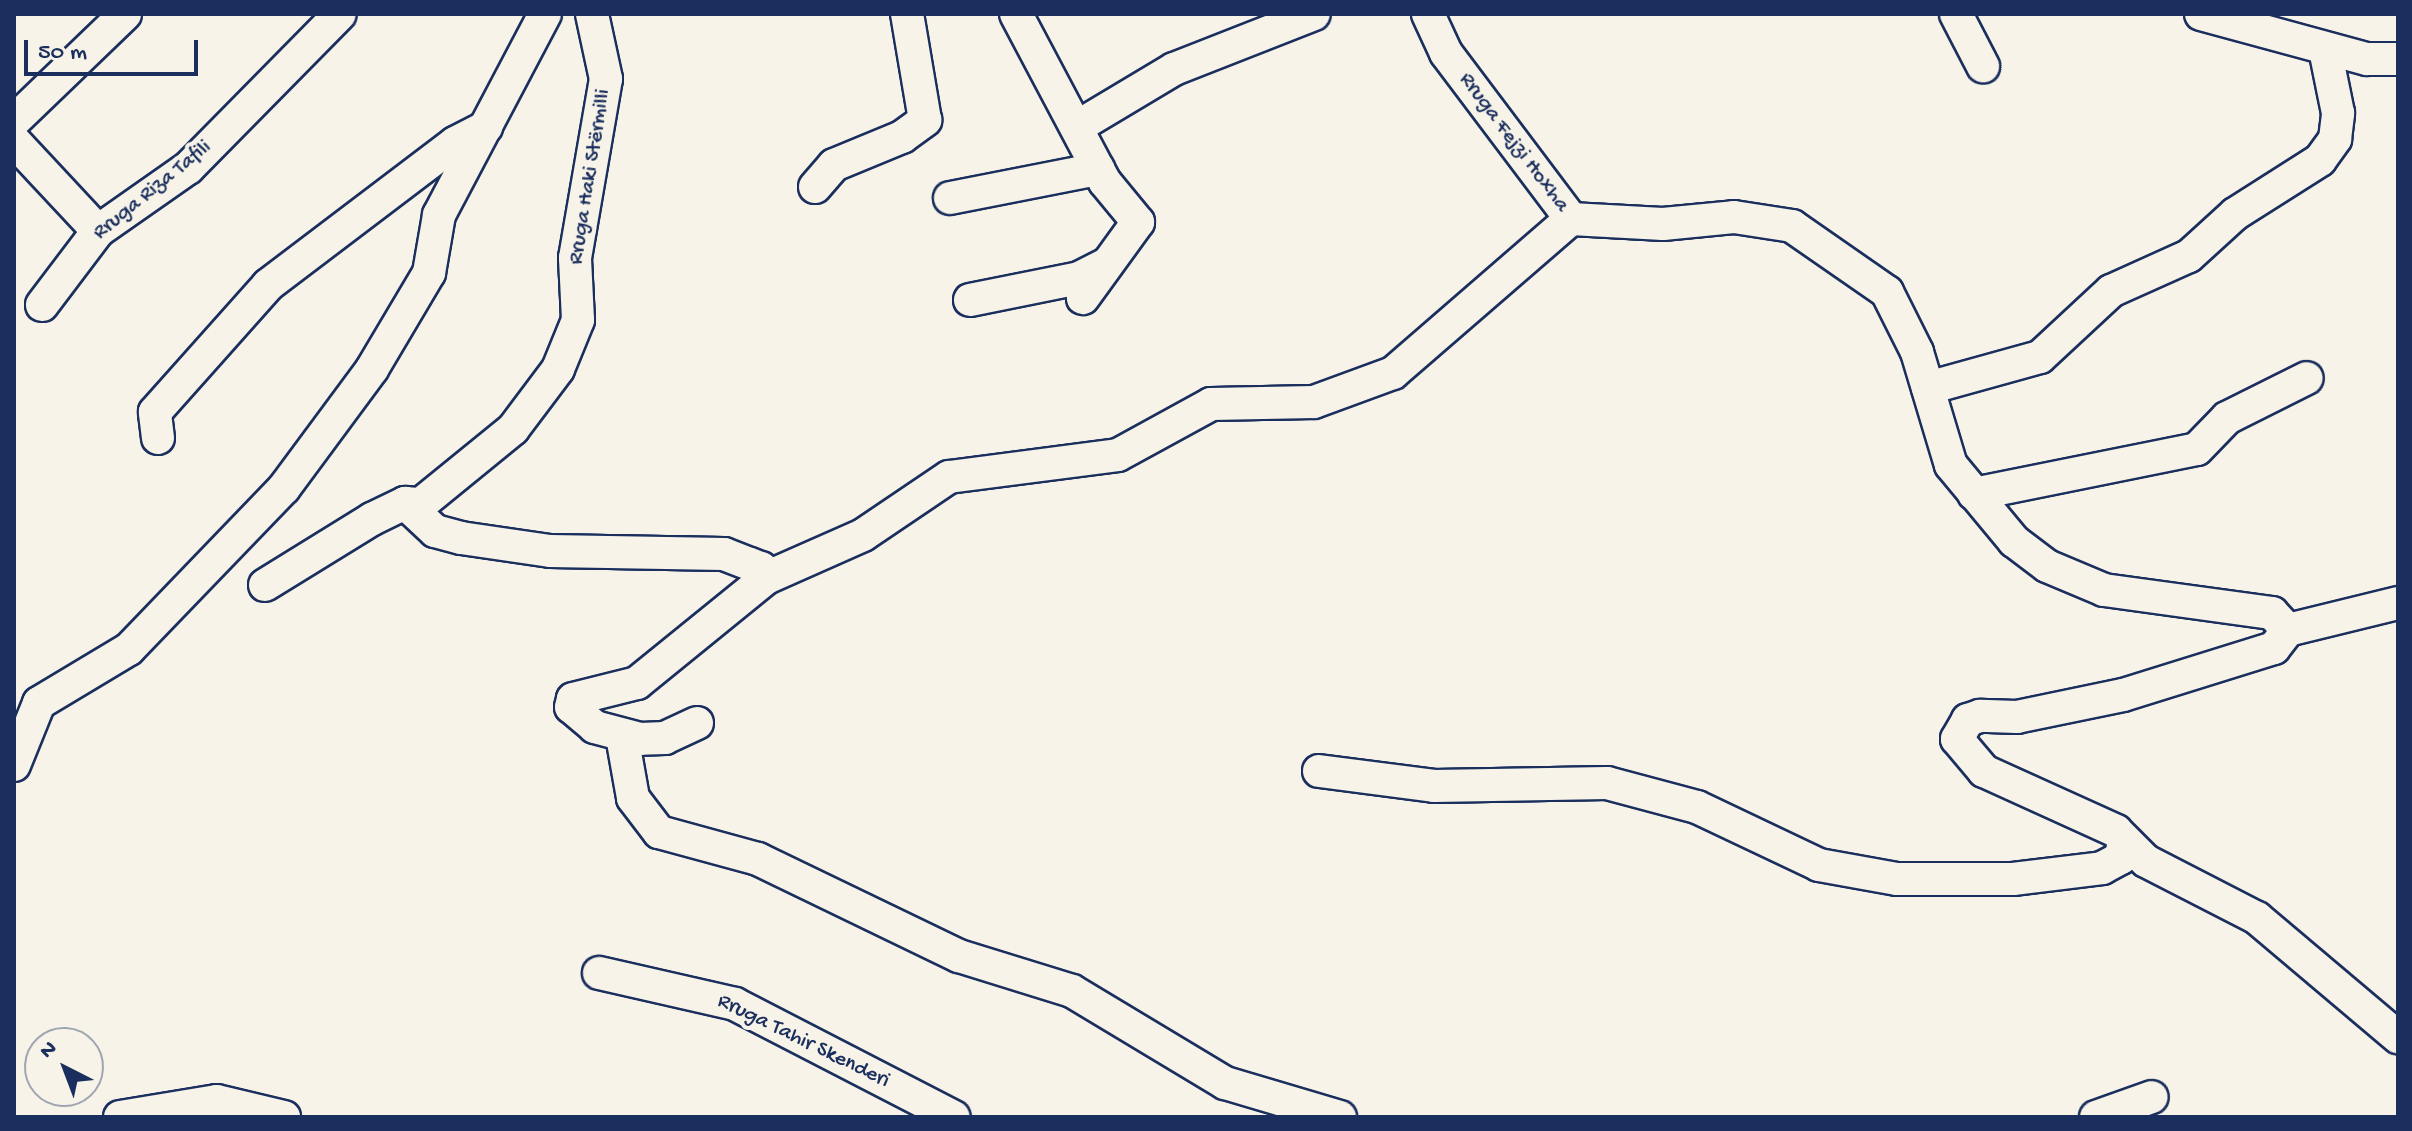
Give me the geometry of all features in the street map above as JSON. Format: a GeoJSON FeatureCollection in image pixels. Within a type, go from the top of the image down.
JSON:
{"type":"FeatureCollection","features":[{"type":"Feature","properties":{"kind":"street"},"geometry":{"type":"LineString","coordinates":[[14,121],[125,14]]}},
{"type":"Feature","properties":{"kind":"street","name":"Rruga Riza Tafili"},"geometry":{"type":"LineString","coordinates":[[42,305],[98,231],[188,168],[340,14]]}},
{"type":"Feature","properties":{"kind":"street"},"geometry":{"type":"LineString","coordinates":[[14,765],[39,703],[129,649],[284,488],[372,369],[429,273],[433,231],[545,14]]}},
{"type":"Feature","properties":{"kind":"street","name":"Rruga Haki Stërmilli"},"geometry":{"type":"LineString","coordinates":[[265,585],[405,503],[421,504],[513,429],[569,347],[578,320],[579,228],[606,79],[592,14]]}},
{"type":"Feature","properties":{"kind":"street"},"geometry":{"type":"LineString","coordinates":[[815,187],[834,165],[902,137],[925,120],[907,14]]}},
{"type":"Feature","properties":{"kind":"street"},"geometry":{"type":"LineString","coordinates":[[1077,127],[1174,69],[1314,14]]}},
{"type":"Feature","properties":{"kind":"street","name":"Rruga Fejzi Hoxha"},"geometry":{"type":"LineString","coordinates":[[1428,14],[1446,53],[1571,219],[1663,224],[1734,217],[1792,226],[1887,292],[1928,388],[1939,438],[1974,494],[2047,566],[2104,590],[2272,613],[2288,630]]}},
{"type":"Feature","properties":{"kind":"street"},"geometry":{"type":"LineString","coordinates":[[1956,14],[1983,66]]}},
{"type":"Feature","properties":{"kind":"street"},"geometry":{"type":"LineString","coordinates":[[2201,14],[2325,49],[2398,59]]}},
{"type":"Feature","properties":{"kind":"street"},"geometry":{"type":"LineString","coordinates":[[1020,16],[1098,169],[1138,222],[1116,258],[1083,298]]}},
{"type":"Feature","properties":{"kind":"street"},"geometry":{"type":"LineString","coordinates":[[1928,388],[2040,357],[2111,291],[2189,256],[2235,214],[2320,160],[2335,139],[2338,113],[2325,49]]}},
{"type":"Feature","properties":{"kind":"street"},"geometry":{"type":"LineString","coordinates":[[158,438],[155,412],[268,285],[455,143],[486,127]]}},
{"type":"Feature","properties":{"kind":"street"},"geometry":{"type":"LineString","coordinates":[[14,141],[98,231]]}},
{"type":"Feature","properties":{"kind":"street"},"geometry":{"type":"LineString","coordinates":[[950,198],[1098,169]]}},
{"type":"Feature","properties":{"kind":"street"},"geometry":{"type":"LineString","coordinates":[[697,723],[665,738],[622,736],[577,717],[573,699],[637,683],[766,578],[863,535],[949,477],[1118,455],[1211,404],[1268,407],[1359,389],[1443,334],[1571,219]]}},
{"type":"Feature","properties":{"kind":"street"},"geometry":{"type":"LineString","coordinates":[[970,300],[1079,278],[1116,258]]}},
{"type":"Feature","properties":{"kind":"street"},"geometry":{"type":"LineString","coordinates":[[1974,494],[2197,449],[2227,418],[2307,378]]}},
{"type":"Feature","properties":{"kind":"street"},"geometry":{"type":"LineString","coordinates":[[405,503],[435,531],[461,538],[550,551],[724,554],[761,568],[766,578]]}},
{"type":"Feature","properties":{"kind":"street"},"geometry":{"type":"LineString","coordinates":[[2398,603],[2288,630],[2274,648],[2123,695],[2017,717],[1980,716],[1958,729],[1969,760],[2116,831],[2123,845],[2286,938],[2398,1037]]}},
{"type":"Feature","properties":{"kind":"street"},"geometry":{"type":"LineString","coordinates":[[622,736],[633,798],[659,832],[758,859],[959,956],[1072,991],[1225,1083],[1340,1117]]}},
{"type":"Feature","properties":{"kind":"street"},"geometry":{"type":"LineString","coordinates":[[1319,771],[1434,786],[1607,783],[1697,807],[1819,865],[1897,879],[2013,879],[2102,868],[2121,858],[2123,845]]}},
{"type":"Feature","properties":{"kind":"street","name":"Rruga Tahir Skenderi"},"geometry":{"type":"LineString","coordinates":[[599,973],[735,1004],[954,1117]]}},
{"type":"Feature","properties":{"kind":"street"},"geometry":{"type":"LineString","coordinates":[[2096,1117],[2152,1097]]}},
{"type":"Feature","properties":{"kind":"street"},"geometry":{"type":"LineString","coordinates":[[120,1117],[217,1101],[284,1117]]}}]}
